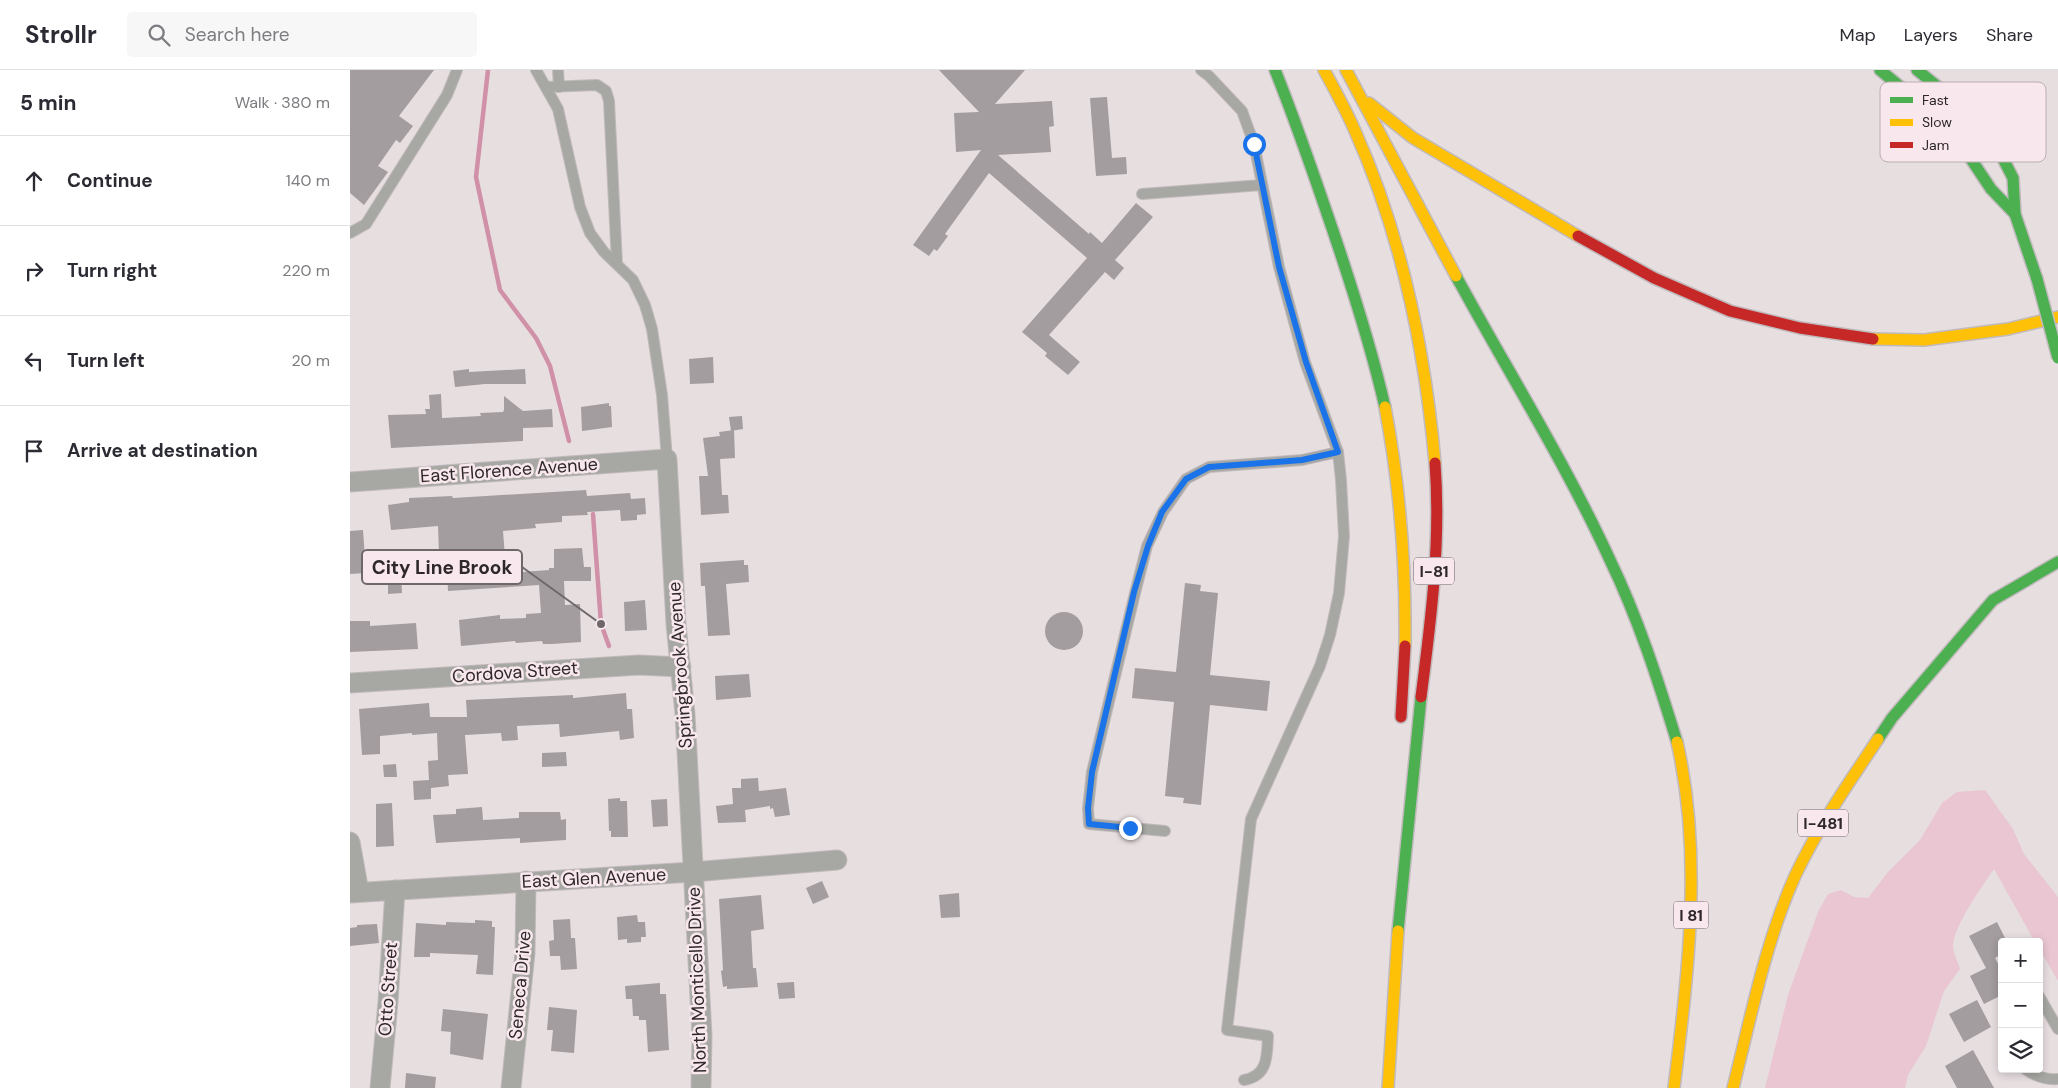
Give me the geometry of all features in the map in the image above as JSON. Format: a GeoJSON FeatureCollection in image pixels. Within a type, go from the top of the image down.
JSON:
{"type":"FeatureCollection","features":[{"type":"Feature","properties":{"kind":"main road"},"geometry":{"type":"LineString","coordinates":[[1275,70],[1303,142],[1341,253],[1370,351],[1390,432],[1397,476],[1404,578],[1404,669],[1400,732]]}},
{"type":"Feature","properties":{"kind":"main road","name":"I-81"},"geometry":{"type":"LineString","coordinates":[[1324,70],[1359,140],[1402,265],[1414,311],[1424,372],[1436,481],[1434,568],[1397,920],[1388,1088]]}},
{"type":"Feature","properties":{"kind":"main road"},"geometry":{"type":"LineString","coordinates":[[1346,70],[1354,84],[1373,107],[1413,138],[1600,249],[1654,278],[1730,311],[1800,328],[1878,340],[1924,340],[2008,329],[2058,317]]}},
{"type":"Feature","properties":{"kind":"main road"},"geometry":{"type":"LineString","coordinates":[[1865,70],[1896,82]]}},
{"type":"Feature","properties":{"kind":"main road"},"geometry":{"type":"LineString","coordinates":[[1880,70],[1896,82]]}},
{"type":"Feature","properties":{"kind":"main road"},"geometry":{"type":"LineString","coordinates":[[1917,70],[1932,82]]}},
{"type":"Feature","properties":{"kind":"main road","name":"I 81"},"geometry":{"type":"LineString","coordinates":[[1354,84],[1474,309],[1586,510],[1611,561],[1655,670],[1677,743],[1688,799],[1692,904],[1689,962],[1674,1088]]}},
{"type":"Feature","properties":{"kind":"main road"},"geometry":{"type":"LineString","coordinates":[[1973,162],[1991,189],[2015,214]]}},
{"type":"Feature","properties":{"kind":"main road"},"geometry":{"type":"LineString","coordinates":[[2005,162],[2013,178],[2015,214],[2037,279],[2058,358]]}},
{"type":"Feature","properties":{"kind":"main road","name":"I-481"},"geometry":{"type":"LineString","coordinates":[[1733,1088],[1771,940],[1795,877],[1826,816],[1892,718],[1993,600],[2058,562]]}},
{"type":"Feature","properties":{"kind":"street","name":"East Florence Avenue"},"geometry":{"type":"LineString","coordinates":[[350,482],[667,459]]}},
{"type":"Feature","properties":{"kind":"street","name":"Springbrook Avenue"},"geometry":{"type":"LineString","coordinates":[[667,459],[676,624],[685,714],[693,872]]}},
{"type":"Feature","properties":{"kind":"street","name":"Cordova Street"},"geometry":{"type":"LineString","coordinates":[[350,683],[495,672],[639,665],[681,666]]}},
{"type":"Feature","properties":{"kind":"street"},"geometry":{"type":"LineString","coordinates":[[350,842],[354,893]]}},
{"type":"Feature","properties":{"kind":"street","name":"East Glen Avenue"},"geometry":{"type":"LineString","coordinates":[[354,893],[693,872],[837,860]]}},
{"type":"Feature","properties":{"kind":"street","name":"North Monticello Drive"},"geometry":{"type":"LineString","coordinates":[[693,872],[702,1036],[701,1088]]}},
{"type":"Feature","properties":{"kind":"street","name":"Seneca Drive"},"geometry":{"type":"LineString","coordinates":[[511,1088],[525,953],[526,881]]}},
{"type":"Feature","properties":{"kind":"street","name":"Otto Street"},"geometry":{"type":"LineString","coordinates":[[380,1088],[395,890]]}},
{"type":"Feature","properties":{"kind":"lane"},"geometry":{"type":"LineString","coordinates":[[350,233],[366,224],[447,95],[457,70]]}},
{"type":"Feature","properties":{"kind":"lane"},"geometry":{"type":"LineString","coordinates":[[536,70],[558,108],[580,207],[590,233],[604,252],[632,280],[645,305],[652,329],[662,395],[667,459]]}},
{"type":"Feature","properties":{"kind":"lane"},"geometry":{"type":"LineString","coordinates":[[558,70],[559,87]]}},
{"type":"Feature","properties":{"kind":"lane"},"geometry":{"type":"LineString","coordinates":[[1201,70],[1242,111],[1254,144],[1279,267],[1303,352],[1338,452],[1344,536],[1339,593],[1332,627],[1320,666],[1251,820],[1227,1030],[1268,1036],[1267,1054],[1262,1071],[1252,1078],[1244,1080]]}},
{"type":"Feature","properties":{"kind":"lane"},"geometry":{"type":"LineString","coordinates":[[546,87],[597,85],[606,91],[610,101],[617,264]]}},
{"type":"Feature","properties":{"kind":"lane"},"geometry":{"type":"LineString","coordinates":[[1142,194],[1262,185]]}},
{"type":"Feature","properties":{"kind":"lane"},"geometry":{"type":"LineString","coordinates":[[1165,831],[1089,824],[1088,808],[1092,772],[1134,592],[1148,546],[1162,512],[1186,479],[1209,467],[1302,460],[1338,452]]}},
{"type":"Feature","properties":{"kind":"lane"},"geometry":{"type":"LineString","coordinates":[[2043,1003],[2058,1029]]}},
{"type":"Feature","properties":{"kind":"lane"},"geometry":{"type":"LineString","coordinates":[[2031,1073],[2049,1079],[2058,1079]]}},
{"type":"Feature","properties":{"kind":"shaded area"},"geometry":{"type":"Polygon","coordinates":[[[1985,790],[2013,829],[2024,854],[2058,897],[2058,981],[2043,955],[2043,938],[2033,938],[1994,869],[1969,906],[1958,928],[1953,946],[1960,969],[1944,991],[1926,1046],[1908,1075],[1905,1088],[1765,1088],[1788,995],[1818,912],[1828,894],[1841,890],[1854,897],[1868,898],[1888,872],[1920,840],[1942,803],[1957,792],[1985,790]]]}},
{"type":"Feature","properties":{"kind":"building"},"geometry":{"type":"Polygon","coordinates":[[[350,70],[434,70],[399,116],[413,126],[400,143],[396,140],[378,166],[388,172],[364,205],[350,193],[350,70]]]}},
{"type":"Feature","properties":{"kind":"building"},"geometry":{"type":"Polygon","coordinates":[[[939,70],[1025,70],[995,104],[1052,101],[1054,126],[1049,127],[1051,152],[998,155],[1089,234],[1090,232],[1102,243],[1136,203],[1153,217],[1115,260],[1124,268],[1114,280],[1105,272],[1049,335],[1080,362],[1068,375],[1045,356],[1047,353],[1022,332],[1087,258],[989,173],[945,234],[948,236],[937,251],[934,249],[929,256],[913,245],[981,150],[956,152],[954,113],[979,112],[939,70]]]}},
{"type":"Feature","properties":{"kind":"building"},"geometry":{"type":"Polygon","coordinates":[[[1107,97],[1112,158],[1126,157],[1127,174],[1096,176],[1090,98],[1107,97]]]}},
{"type":"Feature","properties":{"kind":"building"},"geometry":{"type":"Polygon","coordinates":[[[713,357],[714,383],[690,384],[689,359],[713,357]]]}},
{"type":"Feature","properties":{"kind":"building"},"geometry":{"type":"Polygon","coordinates":[[[469,369],[469,372],[525,369],[526,384],[485,384],[455,387],[453,371],[469,369]]]}},
{"type":"Feature","properties":{"kind":"building"},"geometry":{"type":"Polygon","coordinates":[[[441,394],[442,418],[481,416],[480,413],[503,412],[504,396],[523,411],[552,409],[553,427],[523,428],[523,441],[391,448],[388,415],[426,414],[425,409],[430,409],[429,395],[441,394]]]}},
{"type":"Feature","properties":{"kind":"building"},"geometry":{"type":"Polygon","coordinates":[[[609,403],[609,406],[611,406],[612,427],[582,431],[581,407],[609,403]]]}},
{"type":"Feature","properties":{"kind":"building"},"geometry":{"type":"Polygon","coordinates":[[[742,416],[743,429],[731,431],[729,417],[742,416]]]}},
{"type":"Feature","properties":{"kind":"building"},"geometry":{"type":"Polygon","coordinates":[[[734,430],[735,458],[720,459],[722,495],[728,495],[729,513],[701,515],[699,476],[708,476],[703,438],[720,436],[719,432],[734,430]]]}},
{"type":"Feature","properties":{"kind":"building"},"geometry":{"type":"Polygon","coordinates":[[[586,490],[587,496],[630,493],[631,499],[645,498],[646,514],[637,515],[637,520],[621,521],[620,510],[587,512],[588,515],[562,516],[562,522],[535,524],[536,528],[503,531],[506,570],[522,569],[522,572],[549,570],[549,568],[554,568],[554,549],[582,548],[584,567],[591,567],[591,581],[564,581],[565,605],[580,604],[581,642],[543,644],[542,641],[516,643],[515,641],[461,646],[459,620],[500,615],[500,619],[526,618],[526,614],[541,613],[539,585],[448,591],[447,569],[407,571],[407,555],[439,553],[438,526],[391,530],[388,505],[409,502],[409,498],[452,496],[453,498],[586,490]]]}},
{"type":"Feature","properties":{"kind":"building"},"geometry":{"type":"Polygon","coordinates":[[[363,530],[366,573],[350,574],[350,531],[363,530]]]}},
{"type":"Feature","properties":{"kind":"building"},"geometry":{"type":"Polygon","coordinates":[[[744,560],[744,565],[748,565],[749,582],[726,584],[730,635],[708,636],[705,586],[701,586],[700,563],[744,560]]]}},
{"type":"Feature","properties":{"kind":"building"},"geometry":{"type":"Polygon","coordinates":[[[388,577],[401,577],[402,593],[388,594],[388,577]]]}},
{"type":"Feature","properties":{"kind":"building"},"geometry":{"type":"Polygon","coordinates":[[[1185,583],[1201,585],[1200,591],[1218,593],[1210,675],[1270,681],[1267,711],[1210,705],[1201,805],[1183,803],[1184,798],[1165,796],[1174,702],[1132,698],[1135,668],[1176,672],[1185,583]]]}},
{"type":"Feature","properties":{"kind":"building"},"geometry":{"type":"Polygon","coordinates":[[[645,600],[647,630],[625,631],[624,602],[645,600]]]}},
{"type":"Feature","properties":{"kind":"building"},"geometry":{"type":"Polygon","coordinates":[[[1064,612],[1078,617],[1083,631],[1078,645],[1064,650],[1050,645],[1045,631],[1050,617],[1064,612]]]}},
{"type":"Feature","properties":{"kind":"building"},"geometry":{"type":"Polygon","coordinates":[[[350,621],[370,621],[370,626],[416,623],[418,649],[350,652],[350,621]]]}},
{"type":"Feature","properties":{"kind":"building"},"geometry":{"type":"Polygon","coordinates":[[[749,674],[751,697],[716,700],[715,676],[749,674]]]}},
{"type":"Feature","properties":{"kind":"building"},"geometry":{"type":"Polygon","coordinates":[[[626,693],[627,709],[632,709],[634,738],[620,740],[619,731],[560,737],[559,724],[517,726],[518,740],[502,741],[501,733],[465,735],[468,774],[448,775],[449,786],[431,788],[431,799],[414,800],[413,781],[429,780],[428,761],[438,760],[437,733],[380,736],[380,754],[362,755],[359,709],[429,703],[430,717],[467,717],[466,700],[573,695],[573,698],[626,693]]]}},
{"type":"Feature","properties":{"kind":"building"},"geometry":{"type":"Polygon","coordinates":[[[566,752],[567,766],[542,767],[542,753],[566,752]]]}},
{"type":"Feature","properties":{"kind":"building"},"geometry":{"type":"Polygon","coordinates":[[[396,764],[397,777],[384,777],[383,765],[396,764]]]}},
{"type":"Feature","properties":{"kind":"building"},"geometry":{"type":"Polygon","coordinates":[[[758,778],[759,791],[786,788],[790,815],[775,817],[773,808],[770,809],[770,806],[745,810],[746,822],[718,823],[716,806],[733,804],[732,788],[741,788],[741,779],[758,778]]]}},
{"type":"Feature","properties":{"kind":"building"},"geometry":{"type":"Polygon","coordinates":[[[620,798],[620,801],[627,801],[628,837],[611,837],[611,831],[609,831],[608,799],[620,798]]]}},
{"type":"Feature","properties":{"kind":"building"},"geometry":{"type":"Polygon","coordinates":[[[667,799],[668,826],[653,827],[651,800],[667,799]]]}},
{"type":"Feature","properties":{"kind":"building"},"geometry":{"type":"Polygon","coordinates":[[[392,803],[394,846],[376,847],[376,804],[392,803]]]}},
{"type":"Feature","properties":{"kind":"building"},"geometry":{"type":"Polygon","coordinates":[[[482,807],[483,820],[519,818],[519,812],[560,812],[561,820],[566,819],[566,840],[520,843],[520,838],[436,843],[433,815],[456,814],[456,809],[482,807]]]}},
{"type":"Feature","properties":{"kind":"building"},"geometry":{"type":"Polygon","coordinates":[[[822,881],[829,897],[813,904],[806,888],[822,881]]]}},
{"type":"Feature","properties":{"kind":"building"},"geometry":{"type":"Polygon","coordinates":[[[959,893],[960,917],[941,918],[939,895],[959,893]]]}},
{"type":"Feature","properties":{"kind":"building"},"geometry":{"type":"Polygon","coordinates":[[[761,895],[764,929],[751,931],[753,968],[756,968],[758,987],[727,989],[727,986],[723,987],[721,971],[723,970],[719,899],[761,895]]]}},
{"type":"Feature","properties":{"kind":"building"},"geometry":{"type":"Polygon","coordinates":[[[637,915],[638,922],[645,922],[646,937],[641,937],[641,942],[627,943],[627,939],[618,940],[617,917],[637,915]]]}},
{"type":"Feature","properties":{"kind":"building"},"geometry":{"type":"Polygon","coordinates":[[[570,919],[571,938],[575,938],[577,969],[561,970],[560,956],[550,956],[549,941],[554,940],[553,920],[570,919]]]}},
{"type":"Feature","properties":{"kind":"building"},"geometry":{"type":"Polygon","coordinates":[[[475,920],[492,921],[492,927],[495,927],[493,975],[476,974],[478,955],[430,953],[430,957],[414,957],[416,923],[446,925],[446,922],[475,923],[475,920]]]}},
{"type":"Feature","properties":{"kind":"building"},"geometry":{"type":"Polygon","coordinates":[[[1997,922],[2005,938],[1998,938],[1998,956],[1995,958],[1998,964],[1998,997],[1984,1004],[1970,976],[1986,968],[1969,936],[1997,922]]]}},
{"type":"Feature","properties":{"kind":"building"},"geometry":{"type":"Polygon","coordinates":[[[377,924],[379,943],[350,946],[350,928],[357,927],[357,925],[377,924]]]}},
{"type":"Feature","properties":{"kind":"building"},"geometry":{"type":"Polygon","coordinates":[[[794,982],[795,998],[779,999],[777,983],[794,982]]]}},
{"type":"Feature","properties":{"kind":"building"},"geometry":{"type":"Polygon","coordinates":[[[660,983],[660,994],[666,994],[669,1050],[648,1052],[646,1020],[639,1020],[639,1016],[633,1016],[632,999],[626,999],[625,986],[660,983]]]}},
{"type":"Feature","properties":{"kind":"building"},"geometry":{"type":"Polygon","coordinates":[[[1977,1000],[1991,1027],[1964,1042],[1949,1014],[1977,1000]]]}},
{"type":"Feature","properties":{"kind":"building"},"geometry":{"type":"Polygon","coordinates":[[[549,1007],[577,1010],[574,1053],[551,1051],[553,1030],[547,1030],[549,1007]]]}},
{"type":"Feature","properties":{"kind":"building"},"geometry":{"type":"Polygon","coordinates":[[[443,1009],[488,1014],[483,1060],[450,1054],[451,1032],[441,1031],[443,1009]]]}},
{"type":"Feature","properties":{"kind":"building"},"geometry":{"type":"Polygon","coordinates":[[[1973,1050],[1994,1088],[1957,1088],[1945,1066],[1973,1050]]]}},
{"type":"Feature","properties":{"kind":"building"},"geometry":{"type":"Polygon","coordinates":[[[406,1073],[436,1077],[435,1088],[405,1088],[406,1073]]]}},
{"type":"Feature","properties":{"kind":"waterway"},"geometry":{"type":"LineString","coordinates":[[488,70],[476,177],[500,290],[536,338],[550,366],[569,441]]}},
{"type":"Feature","properties":{"kind":"waterway"},"geometry":{"type":"LineString","coordinates":[[593,514],[601,624],[609,646]]}},
{"type":"Feature","properties":{"kind":"traffic: fast"},"geometry":{"type":"LineString","coordinates":[[1275,70],[1305,149],[1347,272],[1385,407]]}},
{"type":"Feature","properties":{"kind":"traffic: fast"},"geometry":{"type":"LineString","coordinates":[[1880,70],[1895,82]]}},
{"type":"Feature","properties":{"kind":"traffic: fast"},"geometry":{"type":"LineString","coordinates":[[1917,70],[1932,82]]}},
{"type":"Feature","properties":{"kind":"traffic: fast"},"geometry":{"type":"LineString","coordinates":[[1973,162],[1991,189],[2015,214],[2037,279]]}},
{"type":"Feature","properties":{"kind":"traffic: fast"},"geometry":{"type":"LineString","coordinates":[[2005,162],[2013,178],[2015,214]]}},
{"type":"Feature","properties":{"kind":"traffic: fast"},"geometry":{"type":"LineString","coordinates":[[1456,276],[1555,452],[1593,524],[1620,582],[1638,627],[1655,672],[1677,742]]}},
{"type":"Feature","properties":{"kind":"traffic: fast"},"geometry":{"type":"LineString","coordinates":[[2037,279],[2058,358]]}},
{"type":"Feature","properties":{"kind":"traffic: fast"},"geometry":{"type":"LineString","coordinates":[[1878,739],[1892,718],[1993,600],[2058,562]]}},
{"type":"Feature","properties":{"kind":"traffic: fast"},"geometry":{"type":"LineString","coordinates":[[1398,931],[1421,697]]}},
{"type":"Feature","properties":{"kind":"traffic: slow"},"geometry":{"type":"LineString","coordinates":[[1324,70],[1348,115],[1372,171],[1398,252],[1418,336],[1431,421],[1435,463]]}},
{"type":"Feature","properties":{"kind":"traffic: slow"},"geometry":{"type":"LineString","coordinates":[[1346,70],[1456,276]]}},
{"type":"Feature","properties":{"kind":"traffic: slow"},"geometry":{"type":"LineString","coordinates":[[1369,103],[1413,138],[1578,236]]}},
{"type":"Feature","properties":{"kind":"traffic: slow"},"geometry":{"type":"LineString","coordinates":[[1873,339],[1924,340],[2008,329],[2058,317]]}},
{"type":"Feature","properties":{"kind":"traffic: slow"},"geometry":{"type":"LineString","coordinates":[[1385,407],[1395,466],[1401,526],[1405,646]]}},
{"type":"Feature","properties":{"kind":"traffic: slow"},"geometry":{"type":"LineString","coordinates":[[1733,1088],[1767,954],[1784,901],[1823,823],[1878,739]]}},
{"type":"Feature","properties":{"kind":"traffic: slow"},"geometry":{"type":"LineString","coordinates":[[1674,1088],[1688,958],[1691,871],[1685,785],[1677,742]]}},
{"type":"Feature","properties":{"kind":"traffic: slow"},"geometry":{"type":"LineString","coordinates":[[1388,1088],[1398,931]]}},
{"type":"Feature","properties":{"kind":"traffic: jam"},"geometry":{"type":"LineString","coordinates":[[1578,236],[1654,278],[1730,311],[1800,328],[1873,339]]}},
{"type":"Feature","properties":{"kind":"traffic: jam"},"geometry":{"type":"LineString","coordinates":[[1421,697],[1436,551],[1437,493],[1435,463]]}},
{"type":"Feature","properties":{"kind":"traffic: jam"},"geometry":{"type":"LineString","coordinates":[[1401,717],[1405,646]]}},
{"type":"Feature","properties":{"kind":"place","name":"City Line Brook"},"geometry":{"type":"Point","coordinates":[601,624]}},
{"type":"Feature","properties":{"kind":"route"},"geometry":{"type":"LineString","coordinates":[[1130,828],[1089,824],[1088,808],[1092,772],[1134,592],[1148,546],[1162,512],[1186,479],[1209,467],[1302,460],[1338,452],[1306,362],[1279,267],[1254,144]]}}]}
